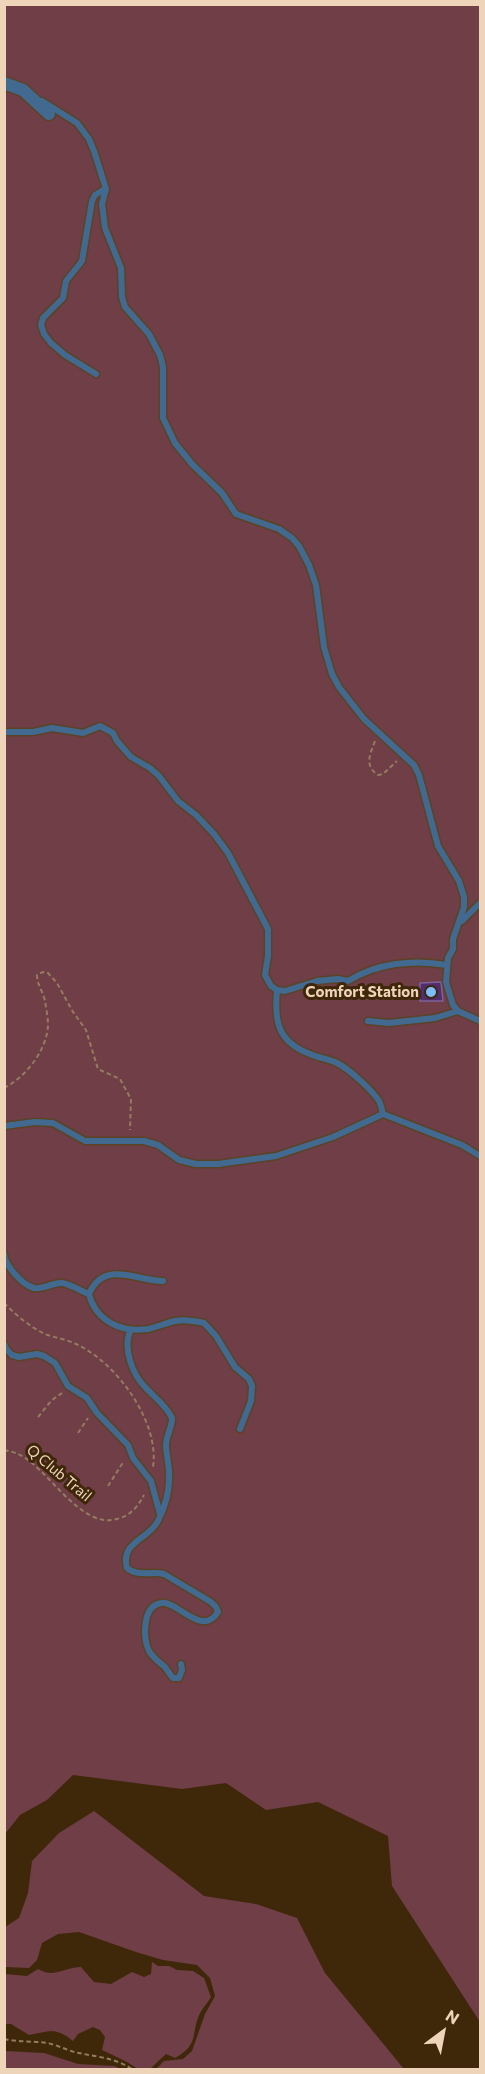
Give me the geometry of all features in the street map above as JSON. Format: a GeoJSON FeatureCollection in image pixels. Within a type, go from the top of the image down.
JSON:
{"type":"FeatureCollection","features":[{"type":"Feature","properties":{"kind":"street"},"geometry":{"type":"LineString","coordinates":[[4,82],[23,90],[49,114]]}},
{"type":"Feature","properties":{"kind":"lane"},"geometry":{"type":"LineString","coordinates":[[4,82],[18,86],[77,123],[84,131],[104,179],[106,189],[102,204]]}},
{"type":"Feature","properties":{"kind":"lane"},"geometry":{"type":"LineString","coordinates":[[96,374],[65,355],[51,343],[41,325],[43,318],[63,298],[66,281],[82,261],[92,201],[95,195],[105,189],[102,204],[105,228],[121,268],[121,286],[125,307],[149,334],[160,355],[163,367],[161,402],[163,418],[168,430],[181,452],[222,493],[236,514],[279,529],[299,546],[316,585],[324,647],[332,674],[351,704],[370,726],[414,765],[419,775],[438,846],[463,890],[464,907],[447,964],[446,982],[453,1005],[458,1011],[480,1021]]}},
{"type":"Feature","properties":{"kind":"lane"},"geometry":{"type":"LineString","coordinates":[[4,732],[33,732],[52,728],[82,733],[100,726],[113,734],[132,757],[150,768],[178,801],[196,815],[214,834],[236,867],[268,929],[265,975],[267,981],[277,990],[291,990],[317,981],[338,979],[348,981],[366,971],[384,965],[447,964]]}},
{"type":"Feature","properties":{"kind":"lane"},"geometry":{"type":"LineString","coordinates":[[459,924],[480,903]]}},
{"type":"Feature","properties":{"kind":"lane"},"geometry":{"type":"LineString","coordinates":[[277,990],[275,1013],[280,1030],[289,1042],[309,1054],[338,1063],[363,1084],[379,1102],[383,1114]]}},
{"type":"Feature","properties":{"kind":"lane"},"geometry":{"type":"LineString","coordinates":[[368,1021],[389,1023],[435,1018],[458,1011]]}},
{"type":"Feature","properties":{"kind":"lane"},"geometry":{"type":"LineString","coordinates":[[4,1126],[34,1122],[53,1123],[85,1141],[144,1141],[158,1145],[179,1160],[196,1164],[218,1164],[276,1156],[333,1137],[383,1114],[462,1145],[480,1156]]}},
{"type":"Feature","properties":{"kind":"lane"},"geometry":{"type":"LineString","coordinates":[[4,1254],[10,1268],[24,1283],[34,1288],[63,1283],[89,1294],[95,1309],[103,1318],[121,1328],[149,1329],[175,1321],[204,1323],[216,1336],[235,1367],[249,1379],[252,1386],[251,1401],[240,1429]]}},
{"type":"Feature","properties":{"kind":"lane"},"geometry":{"type":"LineString","coordinates":[[89,1294],[96,1282],[103,1277],[118,1273],[163,1281]]}},
{"type":"Feature","properties":{"kind":"lane"},"geometry":{"type":"LineString","coordinates":[[130,1330],[127,1346],[138,1378],[143,1386],[165,1405],[172,1418],[166,1444],[170,1475],[168,1497],[158,1521],[126,1552],[127,1568],[140,1574],[155,1572],[164,1574],[211,1602],[218,1612],[208,1621],[187,1616],[166,1603],[160,1603],[149,1610],[146,1617],[147,1645],[150,1652],[173,1678],[179,1678],[181,1664]]}},
{"type":"Feature","properties":{"kind":"lane"},"geometry":{"type":"LineString","coordinates":[[4,1344],[12,1355],[19,1357],[37,1354],[50,1360],[60,1370],[68,1386],[82,1394],[128,1445],[133,1458],[151,1481],[160,1514]]}},
{"type":"Feature","properties":{"kind":"path"},"geometry":{"type":"LineString","coordinates":[[370,726],[375,740],[369,757],[369,765],[373,772],[378,775],[382,774],[404,755]]}},
{"type":"Feature","properties":{"kind":"path"},"geometry":{"type":"LineString","coordinates":[[4,1088],[18,1081],[30,1069],[44,1042],[48,1025],[44,998],[37,985],[37,975],[43,972],[48,973],[57,983],[86,1030],[98,1069],[120,1079],[130,1099],[130,1130],[144,1141]]}},
{"type":"Feature","properties":{"kind":"path","name":"Q Club Trail"},"geometry":{"type":"LineString","coordinates":[[4,1303],[19,1318],[44,1333],[76,1344],[98,1357],[127,1388],[144,1416],[151,1436],[154,1463],[151,1481],[138,1506],[127,1516],[111,1520],[98,1518],[72,1504],[32,1463],[19,1454],[4,1450]]}},
{"type":"Feature","properties":{"kind":"path"},"geometry":{"type":"LineString","coordinates":[[38,1417],[68,1386]]}},
{"type":"Feature","properties":{"kind":"path"},"geometry":{"type":"LineString","coordinates":[[78,1433],[94,1408]]}},
{"type":"Feature","properties":{"kind":"path"},"geometry":{"type":"LineString","coordinates":[[108,1486],[122,1464],[133,1458]]}},
{"type":"Feature","properties":{"kind":"path"},"geometry":{"type":"LineString","coordinates":[[4,2039],[46,2043],[75,2053],[105,2058],[133,2070]]}},
{"type":"Feature","properties":{"kind":"shaded area"},"geometry":{"type":"Polygon","coordinates":[[[5,5],[480,5],[480,2022],[392,1886],[388,1836],[318,1802],[266,1810],[226,1783],[182,1789],[73,1775],[47,1800],[20,1815],[5,1834],[5,5]]]}},
{"type":"Feature","properties":{"kind":"shaded area"},"geometry":{"type":"Polygon","coordinates":[[[94,1811],[204,1896],[256,1904],[297,1918],[325,1973],[404,2069],[156,2069],[164,2061],[183,2059],[192,2051],[205,2014],[215,1996],[210,1978],[197,1965],[163,1960],[79,1932],[58,1934],[42,1943],[37,1960],[29,1968],[5,1967],[5,1927],[19,1918],[28,1893],[32,1861],[59,1833],[94,1811]]]}},
{"type":"Feature","properties":{"kind":"shaded area"},"geometry":{"type":"Polygon","coordinates":[[[152,1962],[158,1966],[193,1971],[204,1978],[211,1997],[200,2013],[188,2048],[175,2058],[166,2054],[150,2069],[138,2069],[102,2050],[105,2037],[100,2030],[93,2027],[78,2034],[73,2041],[57,2032],[48,2031],[29,2035],[11,2024],[5,2024],[5,1974],[27,1976],[38,1969],[54,1973],[81,1967],[94,1982],[111,1984],[132,1972],[144,1977],[151,1974],[152,1962]]]}},
{"type":"Feature","properties":{"kind":"shaded area"},"geometry":{"type":"Polygon","coordinates":[[[5,2051],[44,2053],[78,2064],[115,2066],[120,2069],[5,2069],[5,2051]]]}},
{"type":"Feature","properties":{"kind":"building","name":"Comfort Station"},"geometry":{"type":"Polygon","coordinates":[[[441,982],[443,1001],[420,1001],[420,983],[441,982]]]}},
{"type":"Feature","properties":{"kind":"place","name":"Comfort Station"},"geometry":{"type":"Point","coordinates":[431,992]}}]}
